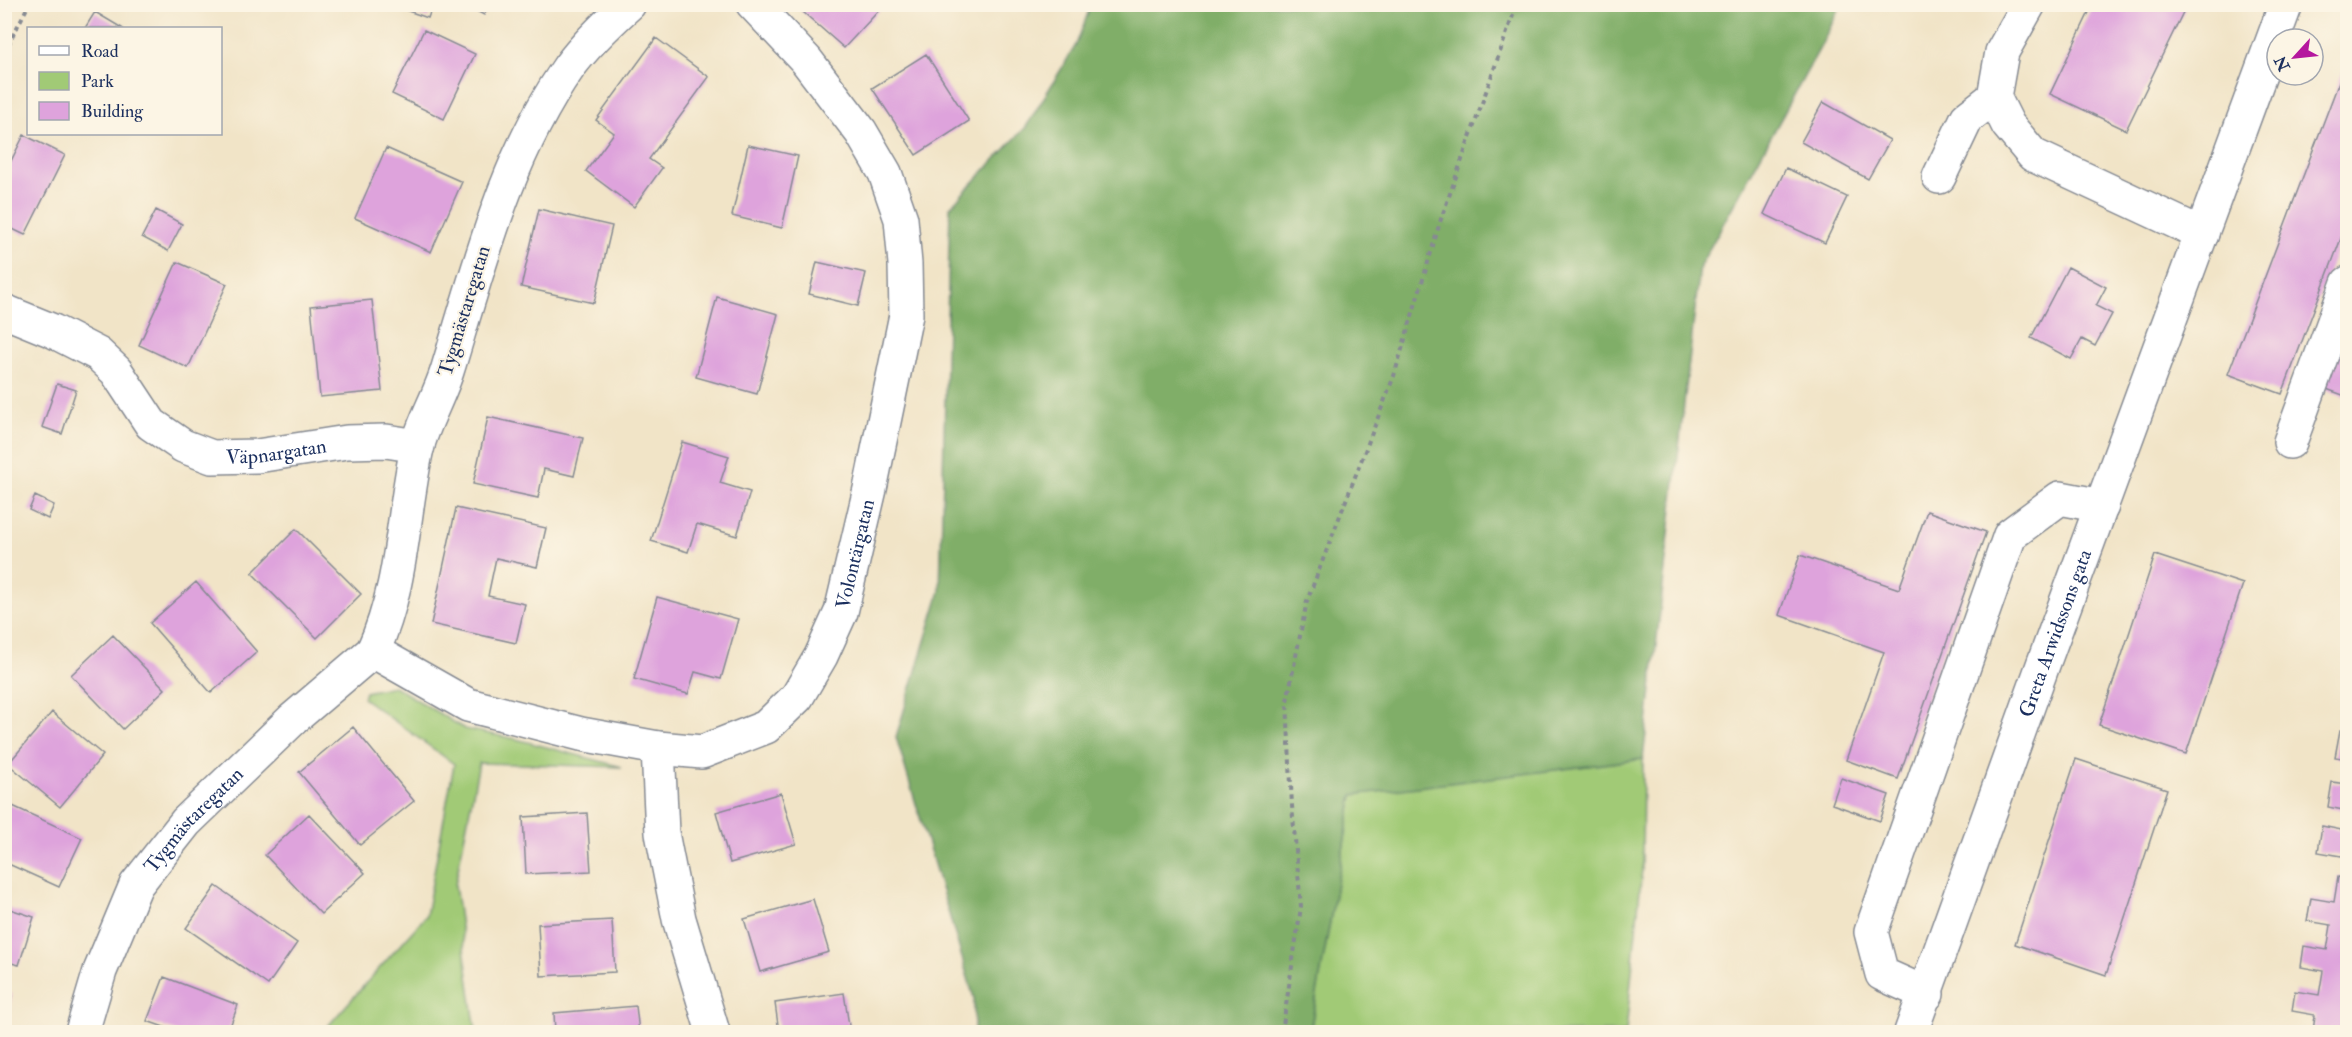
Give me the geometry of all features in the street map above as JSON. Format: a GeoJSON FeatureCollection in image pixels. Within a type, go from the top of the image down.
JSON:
{"type":"FeatureCollection","features":[{"type":"Feature","properties":{"kind":"street","name":"Tygmästaregatan"},"geometry":{"type":"LineString","coordinates":[[82,1032],[100,970],[136,885],[186,822],[293,719],[373,651],[386,624],[397,580],[418,446],[447,372],[490,226],[510,176],[545,108],[570,66],[629,4]]}},
{"type":"Feature","properties":{"kind":"street","name":"Volontärgatan"},"geometry":{"type":"LineString","coordinates":[[658,748],[702,752],[766,727],[797,697],[821,656],[841,612],[870,489],[906,315],[901,219],[885,173],[861,132],[806,60],[753,4]]}},
{"type":"Feature","properties":{"kind":"street"},"geometry":{"type":"LineString","coordinates":[[2029,4],[2002,52],[1994,97],[2008,125],[2032,155],[2202,234]]}},
{"type":"Feature","properties":{"kind":"street","name":"Greta Arwidssons gata"},"geometry":{"type":"LineString","coordinates":[[1911,1032],[1927,994],[2044,662],[2286,4]]}},
{"type":"Feature","properties":{"kind":"street"},"geometry":{"type":"LineString","coordinates":[[1939,177],[1967,118],[1994,97]]}},
{"type":"Feature","properties":{"kind":"street"},"geometry":{"type":"LineString","coordinates":[[2290,442],[2345,295]]}},
{"type":"Feature","properties":{"kind":"street","name":"Väpnargatan"},"geometry":{"type":"LineString","coordinates":[[4,311],[53,331],[98,354],[116,371],[152,424],[183,446],[212,457],[257,456],[347,442],[386,441],[418,446]]}},
{"type":"Feature","properties":{"kind":"street"},"geometry":{"type":"LineString","coordinates":[[1927,994],[1882,974],[1870,932],[2010,535],[2060,498],[2102,506]]}},
{"type":"Feature","properties":{"kind":"street"},"geometry":{"type":"LineString","coordinates":[[373,651],[468,705],[580,734],[658,748],[662,833],[679,919],[713,1032]]}},
{"type":"Feature","properties":{"kind":"path"},"geometry":{"type":"LineString","coordinates":[[4,53],[29,4]]}},
{"type":"Feature","properties":{"kind":"path"},"geometry":{"type":"LineString","coordinates":[[1282,1032],[1301,907],[1292,806],[1287,701],[1306,601],[1394,376],[1441,219],[1517,4]]}},
{"type":"Feature","properties":{"kind":"green space"},"geometry":{"type":"Polygon","coordinates":[[[1091,5],[1841,5],[1821,46],[1700,266],[1643,759],[1353,795],[1310,1032],[974,1032],[974,998],[896,737],[940,591],[950,207],[1026,127],[1076,45],[1091,5]]]}},
{"type":"Feature","properties":{"kind":"green space"},"geometry":{"type":"Polygon","coordinates":[[[394,686],[465,729],[516,739],[622,767],[479,763],[455,885],[476,1032],[325,1032],[426,916],[454,764],[363,698],[365,692],[394,686]]]}},
{"type":"Feature","properties":{"kind":"green space"},"geometry":{"type":"Polygon","coordinates":[[[1643,759],[1642,869],[1626,1032],[1310,1032],[1353,794],[1643,759]]]}},
{"type":"Feature","properties":{"kind":"building"},"geometry":{"type":"Polygon","coordinates":[[[395,4],[433,4],[428,18],[394,6],[395,4]]]}},
{"type":"Feature","properties":{"kind":"building"},"geometry":{"type":"Polygon","coordinates":[[[2093,4],[2187,4],[2126,130],[2050,94],[2093,4]]]}},
{"type":"Feature","properties":{"kind":"building"},"geometry":{"type":"Polygon","coordinates":[[[465,5],[490,5],[484,15],[465,5]]]}},
{"type":"Feature","properties":{"kind":"building"},"geometry":{"type":"Polygon","coordinates":[[[795,5],[884,5],[844,48],[795,5]]]}},
{"type":"Feature","properties":{"kind":"building"},"geometry":{"type":"Polygon","coordinates":[[[95,12],[120,27],[86,27],[95,12]]]}},
{"type":"Feature","properties":{"kind":"building"},"geometry":{"type":"Polygon","coordinates":[[[424,30],[475,54],[444,119],[392,94],[424,30]]]}},
{"type":"Feature","properties":{"kind":"building"},"geometry":{"type":"Polygon","coordinates":[[[656,38],[709,77],[649,159],[662,168],[634,207],[586,171],[614,133],[596,120],[656,38]]]}},
{"type":"Feature","properties":{"kind":"building"},"geometry":{"type":"Polygon","coordinates":[[[926,54],[969,121],[916,155],[872,88],[926,54]]]}},
{"type":"Feature","properties":{"kind":"building"},"geometry":{"type":"Polygon","coordinates":[[[2348,58],[2348,220],[2282,394],[2228,374],[2348,58]]]}},
{"type":"Feature","properties":{"kind":"building"},"geometry":{"type":"Polygon","coordinates":[[[1823,102],[1890,140],[1868,179],[1801,142],[1823,102]]]}},
{"type":"Feature","properties":{"kind":"building"},"geometry":{"type":"Polygon","coordinates":[[[24,135],[65,155],[25,235],[4,225],[4,175],[24,135]]]}},
{"type":"Feature","properties":{"kind":"building"},"geometry":{"type":"Polygon","coordinates":[[[748,145],[798,156],[782,228],[732,216],[748,145]]]}},
{"type":"Feature","properties":{"kind":"building"},"geometry":{"type":"Polygon","coordinates":[[[386,148],[462,182],[431,252],[355,218],[386,148]]]}},
{"type":"Feature","properties":{"kind":"building"},"geometry":{"type":"Polygon","coordinates":[[[1786,168],[1847,197],[1825,243],[1764,214],[1786,168]]]}},
{"type":"Feature","properties":{"kind":"building"},"geometry":{"type":"Polygon","coordinates":[[[539,209],[612,226],[594,303],[521,287],[539,209]]]}},
{"type":"Feature","properties":{"kind":"building"},"geometry":{"type":"Polygon","coordinates":[[[156,210],[182,224],[168,251],[142,237],[156,210]]]}},
{"type":"Feature","properties":{"kind":"building"},"geometry":{"type":"Polygon","coordinates":[[[177,262],[227,284],[188,368],[139,345],[177,262]]]}},
{"type":"Feature","properties":{"kind":"building"},"geometry":{"type":"Polygon","coordinates":[[[817,262],[866,273],[858,306],[809,294],[817,262]]]}},
{"type":"Feature","properties":{"kind":"building"},"geometry":{"type":"Polygon","coordinates":[[[2068,267],[2106,287],[2096,306],[2112,314],[2095,346],[2082,339],[2071,359],[2031,338],[2068,267]]]}},
{"type":"Feature","properties":{"kind":"building"},"geometry":{"type":"Polygon","coordinates":[[[717,297],[778,314],[757,394],[696,377],[717,297]]]}},
{"type":"Feature","properties":{"kind":"building"},"geometry":{"type":"Polygon","coordinates":[[[372,300],[382,391],[320,397],[311,306],[372,300]]]}},
{"type":"Feature","properties":{"kind":"building"},"geometry":{"type":"Polygon","coordinates":[[[2341,333],[2348,335],[2348,397],[2321,387],[2341,333]]]}},
{"type":"Feature","properties":{"kind":"building"},"geometry":{"type":"Polygon","coordinates":[[[57,384],[76,390],[62,434],[42,427],[57,384]]]}},
{"type":"Feature","properties":{"kind":"building"},"geometry":{"type":"Polygon","coordinates":[[[488,417],[583,438],[574,476],[544,469],[538,498],[473,484],[488,417]]]}},
{"type":"Feature","properties":{"kind":"building"},"geometry":{"type":"Polygon","coordinates":[[[682,442],[729,456],[720,483],[750,492],[737,536],[697,524],[688,552],[651,541],[682,442]]]}},
{"type":"Feature","properties":{"kind":"building"},"geometry":{"type":"Polygon","coordinates":[[[35,496],[54,505],[48,519],[29,510],[35,496]]]}},
{"type":"Feature","properties":{"kind":"building"},"geometry":{"type":"Polygon","coordinates":[[[456,508],[546,528],[537,567],[496,558],[488,596],[525,604],[516,643],[431,624],[456,508]]]}},
{"type":"Feature","properties":{"kind":"building"},"geometry":{"type":"Polygon","coordinates":[[[1927,511],[1986,532],[1898,779],[1846,760],[1884,652],[1779,615],[1800,555],[1899,589],[1927,511]]]}},
{"type":"Feature","properties":{"kind":"building"},"geometry":{"type":"Polygon","coordinates":[[[296,529],[361,594],[317,638],[252,573],[296,529]]]}},
{"type":"Feature","properties":{"kind":"building"},"geometry":{"type":"Polygon","coordinates":[[[2155,555],[2243,584],[2186,754],[2099,725],[2155,555]]]}},
{"type":"Feature","properties":{"kind":"building"},"geometry":{"type":"Polygon","coordinates":[[[196,582],[257,652],[211,693],[150,623],[196,582]]]}},
{"type":"Feature","properties":{"kind":"building"},"geometry":{"type":"Polygon","coordinates":[[[657,597],[738,619],[721,679],[695,672],[688,694],[634,679],[657,597]]]}},
{"type":"Feature","properties":{"kind":"building"},"geometry":{"type":"Polygon","coordinates":[[[4,606],[11,609],[4,622],[4,606]]]}},
{"type":"Feature","properties":{"kind":"building"},"geometry":{"type":"Polygon","coordinates":[[[113,635],[165,689],[123,729],[71,675],[113,635]]]}},
{"type":"Feature","properties":{"kind":"building"},"geometry":{"type":"Polygon","coordinates":[[[52,712],[103,755],[60,807],[8,764],[52,712]]]}},
{"type":"Feature","properties":{"kind":"building"},"geometry":{"type":"Polygon","coordinates":[[[353,727],[414,801],[360,845],[299,772],[353,727]]]}},
{"type":"Feature","properties":{"kind":"building"},"geometry":{"type":"Polygon","coordinates":[[[2340,730],[2348,731],[2348,759],[2335,757],[2340,730]]]}},
{"type":"Feature","properties":{"kind":"building"},"geometry":{"type":"Polygon","coordinates":[[[2076,759],[2167,789],[2106,975],[2015,944],[2076,759]]]}},
{"type":"Feature","properties":{"kind":"building"},"geometry":{"type":"Polygon","coordinates":[[[1841,778],[1889,795],[1880,821],[1832,804],[1841,778]]]}},
{"type":"Feature","properties":{"kind":"building"},"geometry":{"type":"Polygon","coordinates":[[[2332,782],[2348,784],[2348,811],[2328,807],[2332,782]]]}},
{"type":"Feature","properties":{"kind":"building"},"geometry":{"type":"Polygon","coordinates":[[[781,793],[796,844],[730,863],[716,812],[781,793]]]}},
{"type":"Feature","properties":{"kind":"building"},"geometry":{"type":"Polygon","coordinates":[[[4,802],[82,838],[59,887],[4,862],[4,802]]]}},
{"type":"Feature","properties":{"kind":"building"},"geometry":{"type":"Polygon","coordinates":[[[587,813],[591,871],[526,874],[523,817],[587,813]]]}},
{"type":"Feature","properties":{"kind":"building"},"geometry":{"type":"Polygon","coordinates":[[[309,814],[365,873],[321,914],[265,855],[309,814]]]}},
{"type":"Feature","properties":{"kind":"building"},"geometry":{"type":"Polygon","coordinates":[[[2322,826],[2346,831],[2348,827],[2348,857],[2318,852],[2322,826]]]}},
{"type":"Feature","properties":{"kind":"building"},"geometry":{"type":"Polygon","coordinates":[[[2338,877],[2348,878],[2348,1032],[2313,1032],[2315,1015],[2292,1011],[2295,991],[2319,995],[2323,971],[2301,967],[2304,946],[2327,950],[2331,925],[2307,921],[2311,898],[2334,902],[2338,877]]]}},
{"type":"Feature","properties":{"kind":"building"},"geometry":{"type":"Polygon","coordinates":[[[216,886],[297,943],[268,985],[186,928],[216,886]]]}},
{"type":"Feature","properties":{"kind":"building"},"geometry":{"type":"Polygon","coordinates":[[[813,899],[829,952],[760,972],[744,919],[813,899]]]}},
{"type":"Feature","properties":{"kind":"building"},"geometry":{"type":"Polygon","coordinates":[[[4,907],[34,917],[19,965],[4,961],[4,907]]]}},
{"type":"Feature","properties":{"kind":"building"},"geometry":{"type":"Polygon","coordinates":[[[612,920],[615,972],[541,976],[538,924],[612,920]]]}},
{"type":"Feature","properties":{"kind":"building"},"geometry":{"type":"Polygon","coordinates":[[[164,977],[238,1005],[228,1032],[178,1032],[147,1021],[164,977]]]}},
{"type":"Feature","properties":{"kind":"building"},"geometry":{"type":"Polygon","coordinates":[[[4,992],[12,994],[6,1024],[4,1024],[4,992]]]}},
{"type":"Feature","properties":{"kind":"building"},"geometry":{"type":"Polygon","coordinates":[[[844,993],[850,1032],[779,1032],[775,1003],[844,993]]]}},
{"type":"Feature","properties":{"kind":"building"},"geometry":{"type":"Polygon","coordinates":[[[636,1006],[639,1032],[555,1032],[554,1013],[636,1006]]]}}]}
